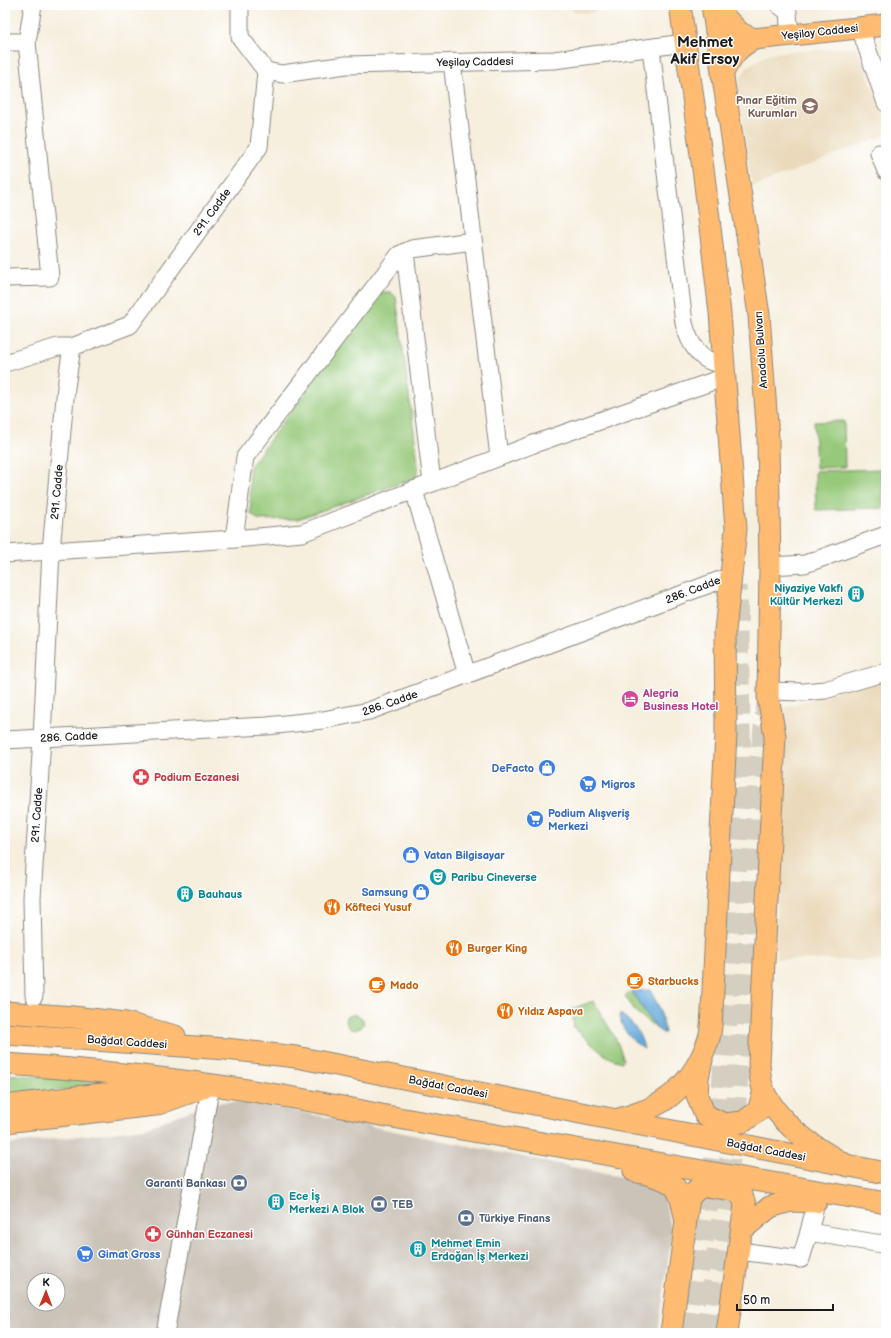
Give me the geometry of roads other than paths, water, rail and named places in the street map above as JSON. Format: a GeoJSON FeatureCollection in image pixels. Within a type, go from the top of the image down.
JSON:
{"type":"FeatureCollection","features":[{"type":"Feature","properties":{"kind":"main road"},"geometry":{"type":"LineString","coordinates":[[616,1120],[643,1111],[665,1100],[682,1086],[696,1067],[709,1040],[712,1010],[726,734],[725,631],[736,528],[720,313],[704,176],[680,5]]}},
{"type":"Feature","properties":{"kind":"main road"},"geometry":{"type":"LineString","coordinates":[[712,5],[740,33],[754,39]]}},
{"type":"Feature","properties":{"kind":"main road","name":"Anadolu Bulvarı"},"geometry":{"type":"LineString","coordinates":[[712,5],[760,315],[768,439],[770,566],[768,694],[775,736],[759,1064],[764,1091]]}},
{"type":"Feature","properties":{"kind":"main road","name":"Yeşilay Caddesi"},"geometry":{"type":"LineString","coordinates":[[722,74],[740,47],[754,39],[886,25]]}},
{"type":"Feature","properties":{"kind":"main road"},"geometry":{"type":"LineString","coordinates":[[5,1012],[126,1023],[226,1048]]}},
{"type":"Feature","properties":{"kind":"main road","name":"Bağdat Caddesi"},"geometry":{"type":"LineString","coordinates":[[5,1034],[226,1048],[296,1057],[886,1173]]}},
{"type":"Feature","properties":{"kind":"main road"},"geometry":{"type":"LineString","coordinates":[[704,1050],[698,1078],[697,1096],[705,1115],[724,1124],[743,1122],[758,1111],[764,1091]]}},
{"type":"Feature","properties":{"kind":"main road"},"geometry":{"type":"LineString","coordinates":[[5,1064],[40,1066],[211,1085],[320,1102],[382,1115],[886,1204]]}},
{"type":"Feature","properties":{"kind":"main road"},"geometry":{"type":"LineString","coordinates":[[5,1106],[92,1095],[211,1085]]}},
{"type":"Feature","properties":{"kind":"main road"},"geometry":{"type":"LineString","coordinates":[[5,1122],[156,1105],[211,1085]]}},
{"type":"Feature","properties":{"kind":"main road"},"geometry":{"type":"LineString","coordinates":[[764,1091],[776,1112],[794,1130],[826,1154],[848,1166]]}},
{"type":"Feature","properties":{"kind":"main road"},"geometry":{"type":"LineString","coordinates":[[557,1146],[602,1165],[654,1175],[673,1185],[683,1202],[686,1224]]}},
{"type":"Feature","properties":{"kind":"main road"},"geometry":{"type":"LineString","coordinates":[[670,1333],[689,1198],[697,1189],[707,1186],[734,1190],[742,1196],[745,1204],[727,1333]]}},
{"type":"Feature","properties":{"kind":"main road"},"geometry":{"type":"LineString","coordinates":[[742,1230],[770,1207],[790,1201],[816,1202],[851,1207],[886,1204]]}},
{"type":"Feature","properties":{"kind":"street"},"geometry":{"type":"LineString","coordinates":[[5,278],[50,277],[27,42],[33,5]]}},
{"type":"Feature","properties":{"kind":"street"},"geometry":{"type":"LineString","coordinates":[[240,5],[240,37],[266,71]]}},
{"type":"Feature","properties":{"kind":"street"},"geometry":{"type":"LineString","coordinates":[[779,5],[788,12],[790,36]]}},
{"type":"Feature","properties":{"kind":"street"},"geometry":{"type":"LineString","coordinates":[[860,28],[886,103]]}},
{"type":"Feature","properties":{"kind":"street"},"geometry":{"type":"LineString","coordinates":[[5,42],[27,42]]}},
{"type":"Feature","properties":{"kind":"street","name":"Yeşilay Caddesi"},"geometry":{"type":"LineString","coordinates":[[266,71],[282,74],[346,65],[554,60],[685,43]]}},
{"type":"Feature","properties":{"kind":"street"},"geometry":{"type":"LineString","coordinates":[[651,48],[684,323],[689,339],[701,356],[724,370]]}},
{"type":"Feature","properties":{"kind":"street"},"geometry":{"type":"LineString","coordinates":[[452,62],[472,241],[499,457]]}},
{"type":"Feature","properties":{"kind":"street","name":"291. Cadde"},"geometry":{"type":"LineString","coordinates":[[34,996],[32,898],[52,551],[66,387],[72,347],[130,325],[259,148],[266,71]]}},
{"type":"Feature","properties":{"kind":"street"},"geometry":{"type":"LineString","coordinates":[[879,153],[886,171]]}},
{"type":"Feature","properties":{"kind":"street"},"geometry":{"type":"LineString","coordinates":[[234,539],[245,457],[399,255],[412,249],[472,241]]}},
{"type":"Feature","properties":{"kind":"street"},"geometry":{"type":"LineString","coordinates":[[405,252],[432,483]]}},
{"type":"Feature","properties":{"kind":"street"},"geometry":{"type":"LineString","coordinates":[[5,363],[58,347],[72,347]]}},
{"type":"Feature","properties":{"kind":"street"},"geometry":{"type":"LineString","coordinates":[[5,554],[302,533],[724,370]]}},
{"type":"Feature","properties":{"kind":"street"},"geometry":{"type":"LineString","coordinates":[[414,490],[467,675]]}},
{"type":"Feature","properties":{"kind":"street"},"geometry":{"type":"LineString","coordinates":[[770,566],[805,564],[886,535]]}},
{"type":"Feature","properties":{"kind":"street","name":"286. Cadde"},"geometry":{"type":"LineString","coordinates":[[5,740],[267,726],[323,720],[369,711],[731,576]]}},
{"type":"Feature","properties":{"kind":"street"},"geometry":{"type":"LineString","coordinates":[[768,694],[825,690],[886,672]]}},
{"type":"Feature","properties":{"kind":"street"},"geometry":{"type":"LineString","coordinates":[[165,1333],[211,1085]]}},
{"type":"Feature","properties":{"kind":"street"},"geometry":{"type":"LineString","coordinates":[[739,1251],[801,1259],[816,1202]]}},
{"type":"Feature","properties":{"kind":"street"},"geometry":{"type":"LineString","coordinates":[[809,1232],[882,1244],[886,1241]]}},
{"type":"Feature","properties":{"kind":"water"},"geometry":{"type":"Polygon","coordinates":[[[650,990],[660,1009],[665,1033],[657,1029],[631,991],[650,990]]]}},
{"type":"Feature","properties":{"kind":"water"},"geometry":{"type":"Polygon","coordinates":[[[620,1014],[636,1029],[641,1038],[644,1049],[624,1030],[620,1014]]]}},
{"type":"Feature","properties":{"kind":"tunnel"},"geometry":{"type":"LineString","coordinates":[[690,1333],[719,1126],[729,997],[741,771],[737,586]]}},
{"type":"Feature","properties":{"kind":"tunnel"},"geometry":{"type":"LineString","coordinates":[[706,1333],[734,1129],[759,769],[767,703]]}},
{"type":"Feature","properties":{"kind":"place","name":"Pınar Eğitim Kurumları"},"geometry":{"type":"Point","coordinates":[810,106]}},
{"type":"Feature","properties":{"kind":"place","name":"Niyaziye Vakfı Kültür Merkezi"},"geometry":{"type":"Point","coordinates":[856,594]}},
{"type":"Feature","properties":{"kind":"place","name":"Alegria Business Hotel"},"geometry":{"type":"Point","coordinates":[630,699]}},
{"type":"Feature","properties":{"kind":"place","name":"DeFacto"},"geometry":{"type":"Point","coordinates":[547,768]}},
{"type":"Feature","properties":{"kind":"place","name":"Podium Eczanesi"},"geometry":{"type":"Point","coordinates":[141,777]}},
{"type":"Feature","properties":{"kind":"place","name":"Migros"},"geometry":{"type":"Point","coordinates":[588,784]}},
{"type":"Feature","properties":{"kind":"place","name":"Podium Alışveriş Merkezi"},"geometry":{"type":"Point","coordinates":[535,819]}},
{"type":"Feature","properties":{"kind":"place","name":"Vatan Bilgisayar"},"geometry":{"type":"Point","coordinates":[411,855]}},
{"type":"Feature","properties":{"kind":"place","name":"Paribu Cineverse"},"geometry":{"type":"Point","coordinates":[438,877]}},
{"type":"Feature","properties":{"kind":"place","name":"Samsung"},"geometry":{"type":"Point","coordinates":[421,892]}},
{"type":"Feature","properties":{"kind":"place","name":"Bauhaus"},"geometry":{"type":"Point","coordinates":[185,894]}},
{"type":"Feature","properties":{"kind":"place","name":"Köfteci Yusuf"},"geometry":{"type":"Point","coordinates":[332,907]}},
{"type":"Feature","properties":{"kind":"place","name":"Burger King"},"geometry":{"type":"Point","coordinates":[454,948]}},
{"type":"Feature","properties":{"kind":"place","name":"Starbucks"},"geometry":{"type":"Point","coordinates":[635,981]}},
{"type":"Feature","properties":{"kind":"place","name":"Mado"},"geometry":{"type":"Point","coordinates":[377,985]}},
{"type":"Feature","properties":{"kind":"place","name":"Yıldız Aspava"},"geometry":{"type":"Point","coordinates":[505,1011]}},
{"type":"Feature","properties":{"kind":"place","name":"Garanti Bankası"},"geometry":{"type":"Point","coordinates":[239,1183]}},
{"type":"Feature","properties":{"kind":"place","name":"Ece İş Merkezi A Blok"},"geometry":{"type":"Point","coordinates":[276,1202]}},
{"type":"Feature","properties":{"kind":"place","name":"TEB"},"geometry":{"type":"Point","coordinates":[379,1204]}},
{"type":"Feature","properties":{"kind":"place","name":"Türkiye Finans"},"geometry":{"type":"Point","coordinates":[466,1218]}},
{"type":"Feature","properties":{"kind":"place","name":"Günhan Eczanesi"},"geometry":{"type":"Point","coordinates":[153,1234]}},
{"type":"Feature","properties":{"kind":"place","name":"Mehmet Emin Erdoğan İş Merkezi"},"geometry":{"type":"Point","coordinates":[418,1249]}},
{"type":"Feature","properties":{"kind":"place","name":"Gimat Gross"},"geometry":{"type":"Point","coordinates":[85,1254]}},
{"type":"Feature","properties":{"kind":"district","name":"Mehmet Akif Ersoy"},"geometry":{"type":"Point","coordinates":[705,50]}}]}
